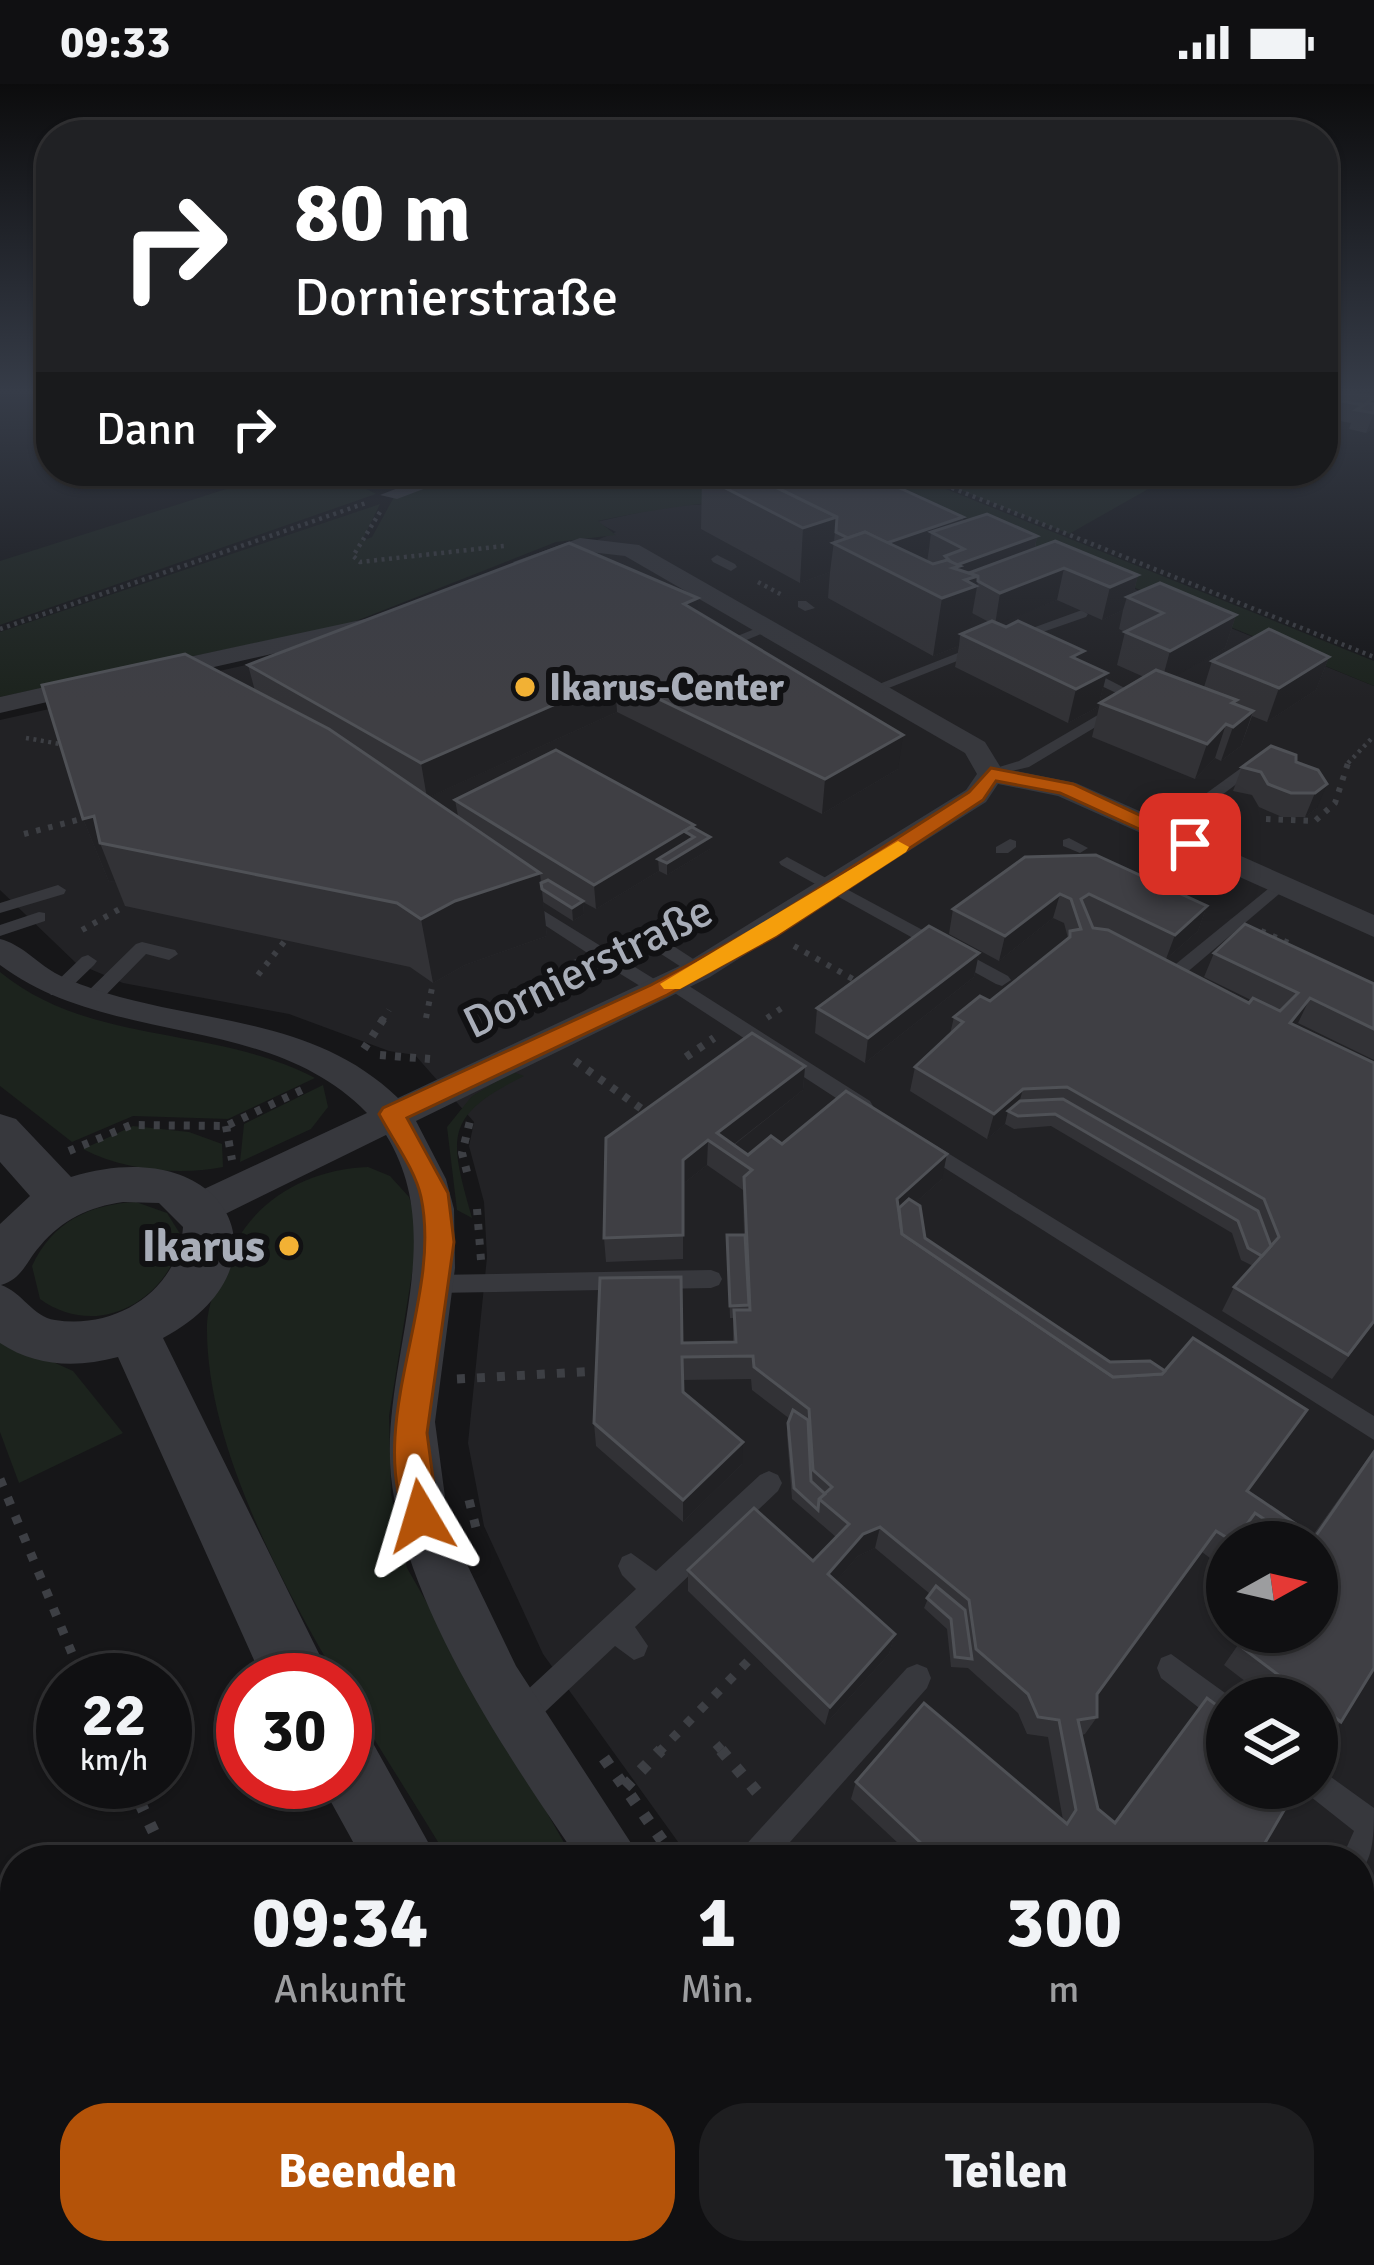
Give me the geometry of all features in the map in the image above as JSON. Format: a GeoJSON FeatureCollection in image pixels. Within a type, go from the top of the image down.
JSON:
{"type":"FeatureCollection","features":[{"type":"Feature","properties":{"kind":"street"},"geometry":{"type":"LineString","coordinates":[[509,568],[552,550],[631,543],[767,629],[975,748],[991,774],[1066,788],[1374,927]]}},
{"type":"Feature","properties":{"kind":"street"},"geometry":{"type":"LineString","coordinates":[[0,705],[174,678],[390,617]]}},
{"type":"Feature","properties":{"kind":"street","name":"Dornierstraße"},"geometry":{"type":"LineString","coordinates":[[201,1208],[392,1114],[560,1050],[676,981],[778,944],[976,796],[991,774]]}},
{"type":"Feature","properties":{"kind":"street"},"geometry":{"type":"LineString","coordinates":[[0,949],[73,996],[307,1053],[350,1054],[392,1114],[434,1193],[439,1242],[457,1284],[439,1380],[411,1433],[421,1516],[463,1622],[515,1720],[609,1823]]}},
{"type":"Feature","properties":{"kind":"street"},"geometry":{"type":"LineString","coordinates":[[0,1131],[49,1186],[144,1183],[168,1187],[201,1208],[209,1230],[200,1274],[161,1315],[133,1331],[96,1342],[60,1344],[29,1336],[7,1319],[0,1306]]}},
{"type":"Feature","properties":{"kind":"street"},"geometry":{"type":"LineString","coordinates":[[0,1265],[33,1220],[49,1186]]}},
{"type":"Feature","properties":{"kind":"street"},"geometry":{"type":"LineString","coordinates":[[133,1331],[284,1653]]}},
{"type":"Feature","properties":{"kind":"street"},"geometry":{"type":"LineString","coordinates":[[372,1807],[394,1845]]}},
{"type":"Feature","properties":{"kind":"lane"},"geometry":{"type":"LineString","coordinates":[[717,560],[731,567]]}},
{"type":"Feature","properties":{"kind":"lane"},"geometry":{"type":"LineString","coordinates":[[871,690],[927,674],[1082,614]]}},
{"type":"Feature","properties":{"kind":"lane"},"geometry":{"type":"LineString","coordinates":[[709,650],[720,638],[767,629]]}},
{"type":"Feature","properties":{"kind":"lane"},"geometry":{"type":"LineString","coordinates":[[1014,638],[1034,648]]}},
{"type":"Feature","properties":{"kind":"lane"},"geometry":{"type":"LineString","coordinates":[[907,663],[927,674]]}},
{"type":"Feature","properties":{"kind":"lane"},"geometry":{"type":"LineString","coordinates":[[991,774],[1024,764],[1137,698],[1074,667]]}},
{"type":"Feature","properties":{"kind":"lane"},"geometry":{"type":"LineString","coordinates":[[1162,832],[1275,749]]}},
{"type":"Feature","properties":{"kind":"lane"},"geometry":{"type":"LineString","coordinates":[[1180,793],[1204,803]]}},
{"type":"Feature","properties":{"kind":"lane"},"geometry":{"type":"LineString","coordinates":[[787,862],[1003,980]]}},
{"type":"Feature","properties":{"kind":"lane"},"geometry":{"type":"LineString","coordinates":[[1172,976],[1279,885]]}},
{"type":"Feature","properties":{"kind":"lane"},"geometry":{"type":"LineString","coordinates":[[498,887],[603,955],[676,981],[887,1121],[1374,1429]]}},
{"type":"Feature","properties":{"kind":"lane"},"geometry":{"type":"LineString","coordinates":[[0,908],[58,890]]}},
{"type":"Feature","properties":{"kind":"lane"},"geometry":{"type":"LineString","coordinates":[[0,931],[39,917]]}},
{"type":"Feature","properties":{"kind":"lane"},"geometry":{"type":"LineString","coordinates":[[651,928],[644,935],[676,981]]}},
{"type":"Feature","properties":{"kind":"lane"},"geometry":{"type":"LineString","coordinates":[[73,996],[142,948],[169,954]]}},
{"type":"Feature","properties":{"kind":"lane"},"geometry":{"type":"LineString","coordinates":[[574,966],[603,955]]}},
{"type":"Feature","properties":{"kind":"lane"},"geometry":{"type":"LineString","coordinates":[[73,996],[88,961]]}},
{"type":"Feature","properties":{"kind":"lane"},"geometry":{"type":"LineString","coordinates":[[457,1284],[711,1279]]}},
{"type":"Feature","properties":{"kind":"lane"},"geometry":{"type":"LineString","coordinates":[[515,1720],[549,1688],[624,1636],[655,1588],[769,1483]]}},
{"type":"Feature","properties":{"kind":"lane"},"geometry":{"type":"LineString","coordinates":[[631,1566],[655,1588]]}},
{"type":"Feature","properties":{"kind":"lane"},"geometry":{"type":"LineString","coordinates":[[1171,1668],[1206,1696]]}},
{"type":"Feature","properties":{"kind":"lane"},"geometry":{"type":"LineString","coordinates":[[767,1845],[917,1678]]}},
{"type":"Feature","properties":{"kind":"lane"},"geometry":{"type":"LineString","coordinates":[[1338,1799],[1374,1827]]}},
{"type":"Feature","properties":{"kind":"path"},"geometry":{"type":"LineString","coordinates":[[0,629],[385,496],[386,502],[353,556],[360,562],[496,546],[552,550]]}},
{"type":"Feature","properties":{"kind":"path"},"geometry":{"type":"LineString","coordinates":[[972,496],[1374,657]]}},
{"type":"Feature","properties":{"kind":"path"},"geometry":{"type":"LineString","coordinates":[[758,582],[784,596]]}},
{"type":"Feature","properties":{"kind":"path"},"geometry":{"type":"LineString","coordinates":[[1266,819],[1315,820],[1335,803],[1349,759],[1374,736]]}},
{"type":"Feature","properties":{"kind":"path"},"geometry":{"type":"LineString","coordinates":[[26,738],[66,745]]}},
{"type":"Feature","properties":{"kind":"path"},"geometry":{"type":"LineString","coordinates":[[24,833],[90,817]]}},
{"type":"Feature","properties":{"kind":"path"},"geometry":{"type":"LineString","coordinates":[[846,895],[778,944],[871,990]]}},
{"type":"Feature","properties":{"kind":"path"},"geometry":{"type":"LineString","coordinates":[[82,930],[125,906]]}},
{"type":"Feature","properties":{"kind":"path"},"geometry":{"type":"LineString","coordinates":[[258,975],[284,942]]}},
{"type":"Feature","properties":{"kind":"path"},"geometry":{"type":"LineString","coordinates":[[426,1018],[433,983]]}},
{"type":"Feature","properties":{"kind":"path"},"geometry":{"type":"LineString","coordinates":[[49,1186],[112,1126],[141,1120],[226,1126],[350,1054],[389,1010]]}},
{"type":"Feature","properties":{"kind":"path"},"geometry":{"type":"LineString","coordinates":[[560,1050],[593,1049]]}},
{"type":"Feature","properties":{"kind":"path"},"geometry":{"type":"LineString","coordinates":[[560,1050],[661,1124]]}},
{"type":"Feature","properties":{"kind":"path"},"geometry":{"type":"LineString","coordinates":[[350,1054],[437,1058]]}},
{"type":"Feature","properties":{"kind":"path"},"geometry":{"type":"LineString","coordinates":[[471,1186],[462,1153],[465,1125],[475,1110]]}},
{"type":"Feature","properties":{"kind":"path"},"geometry":{"type":"LineString","coordinates":[[439,1380],[476,1203]]}},
{"type":"Feature","properties":{"kind":"path"},"geometry":{"type":"LineString","coordinates":[[439,1380],[599,1370]]}},
{"type":"Feature","properties":{"kind":"path"},"geometry":{"type":"LineString","coordinates":[[439,1380],[460,1396]]}},
{"type":"Feature","properties":{"kind":"path"},"geometry":{"type":"LineString","coordinates":[[0,1479],[71,1653]]}},
{"type":"Feature","properties":{"kind":"path"},"geometry":{"type":"LineString","coordinates":[[466,1489],[483,1548]]}},
{"type":"Feature","properties":{"kind":"path"},"geometry":{"type":"LineString","coordinates":[[609,1823],[754,1655]]}},
{"type":"Feature","properties":{"kind":"path"},"geometry":{"type":"LineString","coordinates":[[549,1688],[609,1823],[649,1845]]}},
{"type":"Feature","properties":{"kind":"path"},"geometry":{"type":"LineString","coordinates":[[143,1809],[160,1845]]}},
{"type":"Feature","properties":{"kind":"shaded area"},"geometry":{"type":"Polygon","coordinates":[[[205,496],[371,496],[0,625],[0,561],[205,496]]]}},
{"type":"Feature","properties":{"kind":"shaded area"},"geometry":{"type":"Polygon","coordinates":[[[963,496],[1374,661],[1374,686],[931,504],[805,497],[681,506],[598,521],[616,535],[556,542],[351,623],[0,697],[0,632],[380,504],[362,541],[372,537],[394,497],[963,496]]]}},
{"type":"Feature","properties":{"kind":"shaded area"},"geometry":{"type":"Polygon","coordinates":[[[974,496],[1136,496],[1069,534],[974,496]]]}},
{"type":"Feature","properties":{"kind":"shaded area"},"geometry":{"type":"Polygon","coordinates":[[[849,498],[930,506],[1374,686],[1374,1845],[680,1845],[543,1654],[484,1526],[468,1443],[487,1257],[484,1202],[469,1146],[474,1122],[415,1055],[389,1051],[289,1014],[123,983],[76,963],[0,890],[0,720],[367,638],[616,532],[596,522],[668,506],[849,498]]]}},
{"type":"Feature","properties":{"kind":"shaded area"},"geometry":{"type":"Polygon","coordinates":[[[0,972],[35,996],[73,1012],[236,1049],[315,1078],[228,1119],[133,1116],[72,1142],[0,1086],[0,972]]]}},
{"type":"Feature","properties":{"kind":"shaded area"},"geometry":{"type":"Polygon","coordinates":[[[513,1072],[524,1076],[478,1104],[459,1132],[459,1167],[472,1218],[457,1210],[447,1127],[472,1096],[513,1072]]]}},
{"type":"Feature","properties":{"kind":"shaded area"},"geometry":{"type":"Polygon","coordinates":[[[323,1085],[328,1107],[311,1129],[240,1162],[244,1124],[323,1085]]]}},
{"type":"Feature","properties":{"kind":"shaded area"},"geometry":{"type":"Polygon","coordinates":[[[133,1126],[189,1132],[222,1144],[223,1167],[152,1169],[83,1149],[133,1126]]]}},
{"type":"Feature","properties":{"kind":"shaded area"},"geometry":{"type":"Polygon","coordinates":[[[368,1167],[390,1176],[409,1197],[419,1230],[389,1416],[391,1494],[407,1568],[565,1845],[440,1845],[372,1734],[372,1653],[323,1653],[260,1531],[231,1460],[213,1390],[207,1324],[212,1297],[253,1217],[286,1191],[325,1174],[368,1167]]]}},
{"type":"Feature","properties":{"kind":"shaded area"},"geometry":{"type":"Polygon","coordinates":[[[136,1202],[167,1213],[182,1237],[162,1279],[146,1295],[107,1314],[62,1311],[40,1299],[32,1266],[50,1238],[88,1212],[136,1202]]]}},
{"type":"Feature","properties":{"kind":"shaded area"},"geometry":{"type":"Polygon","coordinates":[[[0,1338],[73,1371],[123,1433],[19,1483],[0,1432],[0,1338]]]}},
{"type":"Feature","properties":{"kind":"building"},"geometry":{"type":"Polygon","coordinates":[[[740,496],[793,496],[837,517],[803,528],[740,496]]]}},
{"type":"Feature","properties":{"kind":"building"},"geometry":{"type":"Polygon","coordinates":[[[794,496],[917,496],[963,517],[887,543],[865,532],[848,538],[836,532],[837,517],[794,496]]]}},
{"type":"Feature","properties":{"kind":"building"},"geometry":{"type":"Polygon","coordinates":[[[987,514],[1037,536],[952,563],[945,556],[964,549],[931,532],[987,514]]]}},
{"type":"Feature","properties":{"kind":"building"},"geometry":{"type":"Polygon","coordinates":[[[865,532],[933,564],[947,560],[960,566],[953,568],[978,576],[965,580],[976,586],[942,598],[833,543],[865,532]]]}},
{"type":"Feature","properties":{"kind":"building"},"geometry":{"type":"Polygon","coordinates":[[[1055,541],[1138,575],[1110,587],[1064,568],[1000,593],[969,573],[1055,541]]]}},
{"type":"Feature","properties":{"kind":"building","name":"Ikarus-Center"},"geometry":{"type":"Polygon","coordinates":[[[569,543],[698,598],[684,604],[903,735],[825,779],[615,678],[421,763],[248,665],[569,543]]]}},
{"type":"Feature","properties":{"kind":"building"},"geometry":{"type":"Polygon","coordinates":[[[1160,583],[1236,615],[1170,651],[1125,632],[1163,613],[1127,597],[1160,583]]]}},
{"type":"Feature","properties":{"kind":"building"},"geometry":{"type":"Polygon","coordinates":[[[992,621],[1006,627],[1018,621],[1084,651],[1072,657],[1107,673],[1076,689],[961,634],[992,621]]]}},
{"type":"Feature","properties":{"kind":"building"},"geometry":{"type":"Polygon","coordinates":[[[1269,629],[1329,657],[1279,688],[1212,661],[1269,629]]]}},
{"type":"Feature","properties":{"kind":"building"},"geometry":{"type":"Polygon","coordinates":[[[185,654],[329,729],[540,873],[455,901],[421,919],[397,903],[100,843],[94,816],[83,819],[42,685],[185,654]]]}},
{"type":"Feature","properties":{"kind":"building"},"geometry":{"type":"Polygon","coordinates":[[[1156,670],[1237,700],[1232,703],[1253,711],[1233,727],[1226,724],[1207,744],[1100,703],[1156,670]]]}},
{"type":"Feature","properties":{"kind":"building"},"geometry":{"type":"Polygon","coordinates":[[[1271,746],[1296,755],[1296,762],[1318,770],[1327,784],[1315,793],[1291,793],[1268,784],[1261,772],[1242,767],[1271,746]]]}},
{"type":"Feature","properties":{"kind":"building"},"geometry":{"type":"Polygon","coordinates":[[[556,750],[694,825],[594,885],[455,800],[556,750]]]}},
{"type":"Feature","properties":{"kind":"building"},"geometry":{"type":"Polygon","coordinates":[[[692,827],[710,837],[667,863],[658,859],[694,837],[684,831],[692,827]]]}},
{"type":"Feature","properties":{"kind":"building"},"geometry":{"type":"Polygon","coordinates":[[[1096,855],[1207,906],[1175,935],[1089,894],[1081,899],[1093,928],[1108,930],[1249,1003],[1253,998],[1280,1011],[1298,993],[1214,953],[1245,924],[1374,984],[1374,1029],[1310,998],[1290,1023],[1374,1063],[1374,1321],[1348,1355],[1234,1287],[1279,1237],[1264,1199],[1067,1087],[1023,1089],[994,1114],[915,1067],[963,1022],[954,1017],[980,996],[990,1001],[1070,937],[1070,931],[1081,929],[1071,899],[1060,894],[1005,936],[953,909],[1025,857],[1096,855]]]}},
{"type":"Feature","properties":{"kind":"building"},"geometry":{"type":"Polygon","coordinates":[[[548,880],[583,901],[572,908],[542,889],[541,883],[548,880]]]}},
{"type":"Feature","properties":{"kind":"building"},"geometry":{"type":"Polygon","coordinates":[[[929,926],[979,953],[868,1038],[817,1008],[929,926]]]}},
{"type":"Feature","properties":{"kind":"building"},"geometry":{"type":"Polygon","coordinates":[[[752,1033],[805,1066],[717,1133],[748,1155],[771,1136],[782,1144],[846,1091],[947,1154],[897,1199],[902,1234],[1113,1377],[1162,1374],[1193,1338],[1307,1410],[1247,1491],[1291,1521],[1267,1521],[1255,1513],[1249,1521],[1206,1521],[1206,1545],[1097,1694],[1097,1717],[1078,1720],[1098,1809],[1115,1823],[1206,1699],[1206,1809],[1285,1809],[1264,1845],[923,1845],[856,1782],[924,1703],[1067,1824],[1076,1810],[1059,1720],[1038,1717],[1028,1694],[976,1649],[969,1600],[880,1527],[863,1534],[828,1574],[895,1634],[830,1707],[688,1570],[754,1508],[813,1561],[849,1524],[819,1499],[832,1487],[813,1470],[809,1409],[754,1367],[753,1356],[682,1357],[683,1392],[743,1442],[683,1500],[594,1423],[600,1278],[681,1277],[682,1343],[736,1342],[734,1310],[750,1310],[744,1177],[752,1170],[708,1140],[683,1160],[683,1235],[604,1238],[606,1138],[752,1033]]]}},
{"type":"Feature","properties":{"kind":"building"},"geometry":{"type":"Polygon","coordinates":[[[1063,1099],[1258,1211],[1271,1246],[1262,1256],[1248,1248],[1238,1221],[1055,1114],[1018,1116],[1008,1111],[1020,1101],[1063,1099]]]}},
{"type":"Feature","properties":{"kind":"building"},"geometry":{"type":"Polygon","coordinates":[[[909,1199],[920,1206],[925,1238],[1110,1362],[1150,1361],[1165,1371],[1113,1377],[902,1234],[899,1208],[909,1199]]]}},
{"type":"Feature","properties":{"kind":"building"},"geometry":{"type":"Polygon","coordinates":[[[727,1235],[745,1235],[749,1305],[730,1306],[727,1235]]]}},
{"type":"Feature","properties":{"kind":"building"},"geometry":{"type":"Polygon","coordinates":[[[793,1410],[808,1420],[811,1481],[825,1494],[818,1510],[794,1488],[788,1423],[793,1410]]]}},
{"type":"Feature","properties":{"kind":"building"},"geometry":{"type":"Polygon","coordinates":[[[1374,1452],[1374,1668],[1341,1722],[1338,1677],[1281,1677],[1249,1653],[1338,1653],[1338,1521],[1326,1521],[1374,1452]]]}},
{"type":"Feature","properties":{"kind":"building"},"geometry":{"type":"Polygon","coordinates":[[[936,1586],[965,1610],[972,1659],[955,1657],[951,1619],[927,1598],[936,1586]]]}},
{"type":"Feature","properties":{"kind":"slow traffic"},"geometry":{"type":"LineString","coordinates":[[672,984],[768,931],[898,847]]}},
{"type":"Feature","properties":{"kind":"place","name":"Ikarus-Center"},"geometry":{"type":"Point","coordinates":[525,687]}},
{"type":"Feature","properties":{"kind":"place","name":"Ikarus"},"geometry":{"type":"Point","coordinates":[289,1246]}},
{"type":"Feature","properties":{"kind":"route"},"geometry":{"type":"LineString","coordinates":[[421,1516],[411,1433],[439,1242],[434,1193],[392,1114],[659,990],[768,931],[976,796],[991,774],[1066,788],[1190,844]]}}]}
